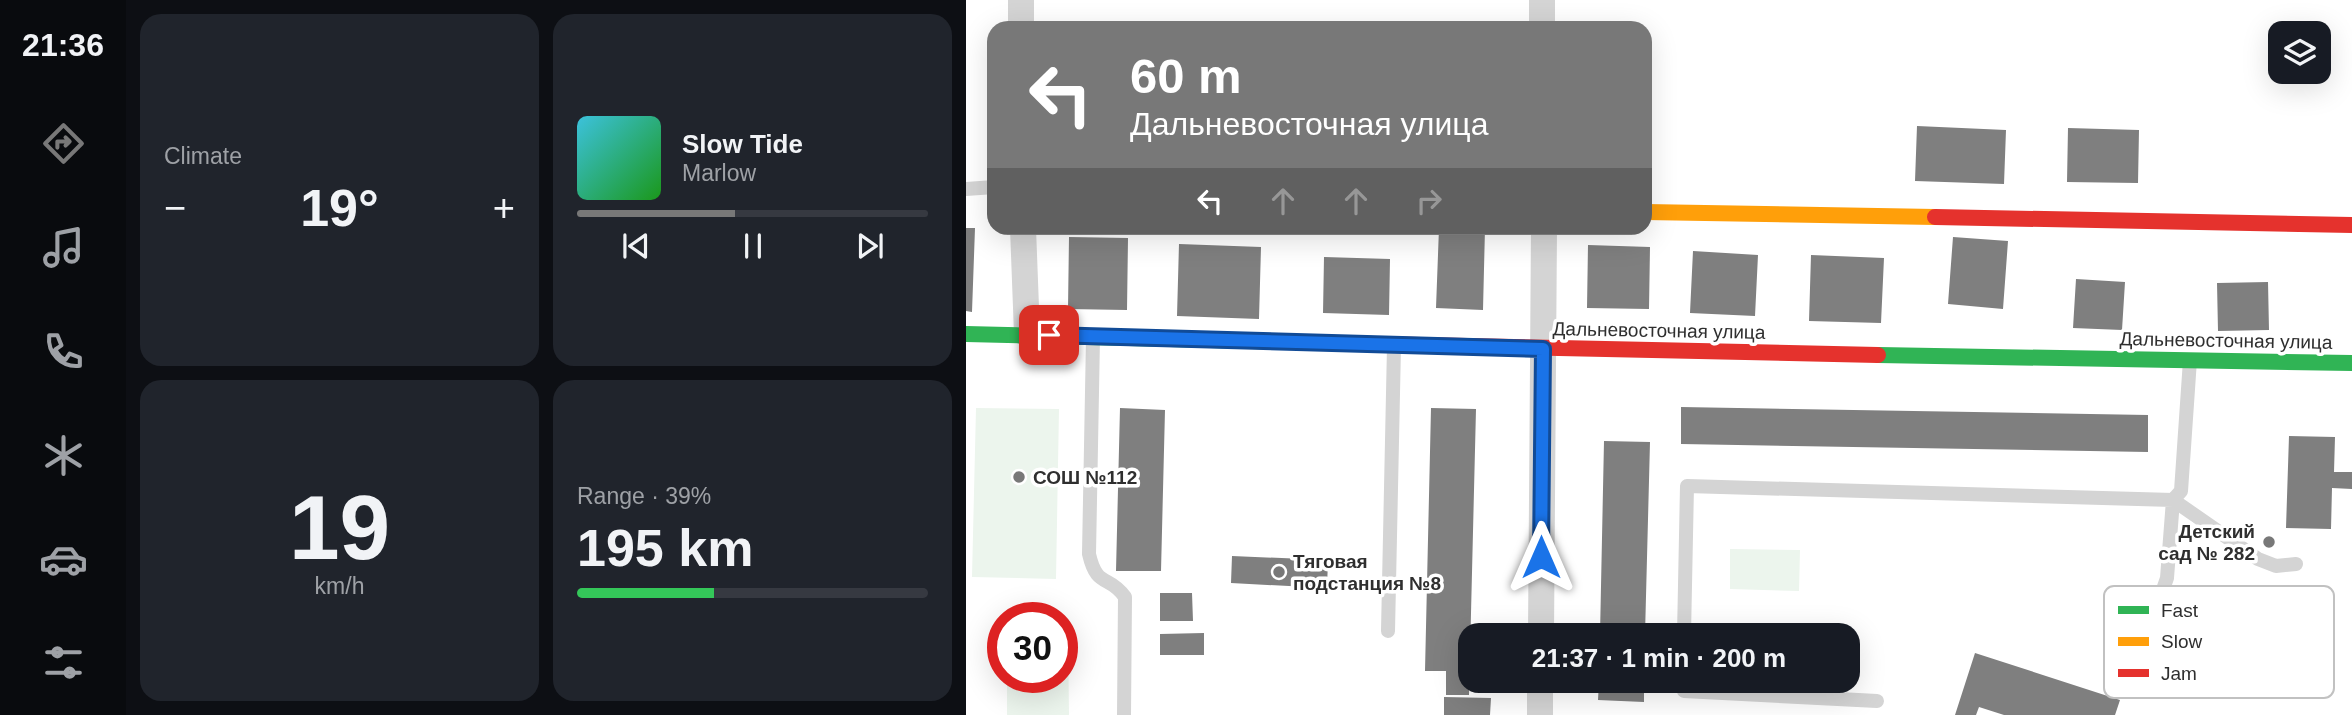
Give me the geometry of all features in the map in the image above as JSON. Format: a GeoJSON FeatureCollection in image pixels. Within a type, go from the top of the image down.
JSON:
{"type":"FeatureCollection","features":[{"type":"Feature","properties":{"kind":"street"},"geometry":{"type":"LineString","coordinates":[[1021,0],[1021,21]]}},
{"type":"Feature","properties":{"kind":"street"},"geometry":{"type":"LineString","coordinates":[[1542,0],[1542,21]]}},
{"type":"Feature","properties":{"kind":"street"},"geometry":{"type":"LineString","coordinates":[[1652,212],[2352,225]]}},
{"type":"Feature","properties":{"kind":"street"},"geometry":{"type":"LineString","coordinates":[[1023,235],[1027,334]]}},
{"type":"Feature","properties":{"kind":"street"},"geometry":{"type":"LineString","coordinates":[[1541,623],[1544,235]]}},
{"type":"Feature","properties":{"kind":"street","name":"Дальневосточная улица"},"geometry":{"type":"LineString","coordinates":[[966,334],[1543,349],[2352,363]]}},
{"type":"Feature","properties":{"kind":"street"},"geometry":{"type":"LineString","coordinates":[[1540,693],[1540,715]]}},
{"type":"Feature","properties":{"kind":"lane"},"geometry":{"type":"LineString","coordinates":[[966,189],[987,188]]}},
{"type":"Feature","properties":{"kind":"lane"},"geometry":{"type":"LineString","coordinates":[[1093,336],[1089,554],[1093,570],[1102,580],[1118,587],[1125,597],[1124,715]]}},
{"type":"Feature","properties":{"kind":"lane"},"geometry":{"type":"LineString","coordinates":[[1388,631],[1394,344]]}},
{"type":"Feature","properties":{"kind":"lane"},"geometry":{"type":"LineString","coordinates":[[2164,586],[2173,500],[2182,491],[2190,360]]}},
{"type":"Feature","properties":{"kind":"lane"},"geometry":{"type":"LineString","coordinates":[[1685,623],[1687,486],[2173,500],[2258,558],[2276,566],[2296,564]]}},
{"type":"Feature","properties":{"kind":"lane"},"geometry":{"type":"LineString","coordinates":[[1723,693],[1877,701]]}},
{"type":"Feature","properties":{"kind":"shaded area"},"geometry":{"type":"Polygon","coordinates":[[[976,408],[1059,409],[1056,579],[972,577],[976,408]]]}},
{"type":"Feature","properties":{"kind":"shaded area"},"geometry":{"type":"Polygon","coordinates":[[[1730,549],[1800,550],[1799,591],[1730,589],[1730,549]]]}},
{"type":"Feature","properties":{"kind":"shaded area"},"geometry":{"type":"Polygon","coordinates":[[[1007,693],[1069,693],[1069,715],[1007,715],[1007,693]]]}},
{"type":"Feature","properties":{"kind":"building"},"geometry":{"type":"Polygon","coordinates":[[[1917,126],[2006,130],[2004,184],[1915,181],[1917,126]]]}},
{"type":"Feature","properties":{"kind":"building"},"geometry":{"type":"Polygon","coordinates":[[[2068,128],[2139,130],[2138,183],[2067,182],[2068,128]]]}},
{"type":"Feature","properties":{"kind":"building"},"geometry":{"type":"Polygon","coordinates":[[[966,228],[975,228],[972,312],[966,311],[966,228]]]}},
{"type":"Feature","properties":{"kind":"building"},"geometry":{"type":"Polygon","coordinates":[[[1439,235],[1485,235],[1483,310],[1436,308],[1439,235]]]}},
{"type":"Feature","properties":{"kind":"building"},"geometry":{"type":"Polygon","coordinates":[[[1069,237],[1128,238],[1127,310],[1068,309],[1069,237]]]}},
{"type":"Feature","properties":{"kind":"building"},"geometry":{"type":"Polygon","coordinates":[[[1953,237],[2008,241],[2003,309],[1948,304],[1953,237]]]}},
{"type":"Feature","properties":{"kind":"building"},"geometry":{"type":"Polygon","coordinates":[[[1179,244],[1261,247],[1259,319],[1177,316],[1179,244]]]}},
{"type":"Feature","properties":{"kind":"building"},"geometry":{"type":"Polygon","coordinates":[[[1588,245],[1650,247],[1649,309],[1587,308],[1588,245]]]}},
{"type":"Feature","properties":{"kind":"building"},"geometry":{"type":"Polygon","coordinates":[[[1693,251],[1758,255],[1755,316],[1690,313],[1693,251]]]}},
{"type":"Feature","properties":{"kind":"building"},"geometry":{"type":"Polygon","coordinates":[[[1811,255],[1884,258],[1881,323],[1809,321],[1811,255]]]}},
{"type":"Feature","properties":{"kind":"building"},"geometry":{"type":"Polygon","coordinates":[[[1324,257],[1390,259],[1389,315],[1323,313],[1324,257]]]}},
{"type":"Feature","properties":{"kind":"building"},"geometry":{"type":"Polygon","coordinates":[[[2076,279],[2125,282],[2122,330],[2073,328],[2076,279]]]}},
{"type":"Feature","properties":{"kind":"building"},"geometry":{"type":"Polygon","coordinates":[[[2268,282],[2269,330],[2218,331],[2217,283],[2268,282]]]}},
{"type":"Feature","properties":{"kind":"building"},"geometry":{"type":"Polygon","coordinates":[[[1681,407],[2148,415],[2148,452],[1681,444],[1681,407]]]}},
{"type":"Feature","properties":{"kind":"building"},"geometry":{"type":"Polygon","coordinates":[[[1120,408],[1165,410],[1161,571],[1116,571],[1120,408]]]}},
{"type":"Feature","properties":{"kind":"building"},"geometry":{"type":"Polygon","coordinates":[[[1431,408],[1476,409],[1471,623],[1458,623],[1458,693],[1469,695],[1446,695],[1446,671],[1425,671],[1431,408]]]}},
{"type":"Feature","properties":{"kind":"building"},"geometry":{"type":"Polygon","coordinates":[[[2289,436],[2335,437],[2334,472],[2352,472],[2352,489],[2332,488],[2331,529],[2286,528],[2289,436]]]}},
{"type":"Feature","properties":{"kind":"building"},"geometry":{"type":"Polygon","coordinates":[[[1604,441],[1650,442],[1645,623],[1600,623],[1604,441]]]}},
{"type":"Feature","properties":{"kind":"building","name":"Тяговая подстанция №8"},"geometry":{"type":"Polygon","coordinates":[[[1232,556],[1328,560],[1327,588],[1231,583],[1232,556]]]}},
{"type":"Feature","properties":{"kind":"building"},"geometry":{"type":"Polygon","coordinates":[[[1160,593],[1192,593],[1193,621],[1160,621],[1160,593]]]}},
{"type":"Feature","properties":{"kind":"building"},"geometry":{"type":"Polygon","coordinates":[[[1204,633],[1204,655],[1160,655],[1160,634],[1204,633]]]}},
{"type":"Feature","properties":{"kind":"building"},"geometry":{"type":"Polygon","coordinates":[[[1975,653],[2104,695],[2104,698],[2120,700],[2115,715],[2004,715],[1979,707],[1976,715],[1955,715],[1975,653]]]}},
{"type":"Feature","properties":{"kind":"building"},"geometry":{"type":"Polygon","coordinates":[[[1598,693],[1644,693],[1644,702],[1598,700],[1598,693]]]}},
{"type":"Feature","properties":{"kind":"building"},"geometry":{"type":"Polygon","coordinates":[[[1444,697],[1491,698],[1490,715],[1444,715],[1444,697]]]}},
{"type":"Feature","properties":{"kind":"traffic: fast"},"geometry":{"type":"LineString","coordinates":[[966,334],[1374,344]]}},
{"type":"Feature","properties":{"kind":"traffic: fast"},"geometry":{"type":"LineString","coordinates":[[1878,355],[2352,363]]}},
{"type":"Feature","properties":{"kind":"traffic: slow"},"geometry":{"type":"LineString","coordinates":[[1652,212],[1935,217]]}},
{"type":"Feature","properties":{"kind":"traffic: jam"},"geometry":{"type":"LineString","coordinates":[[1935,217],[2352,225]]}},
{"type":"Feature","properties":{"kind":"traffic: jam"},"geometry":{"type":"LineString","coordinates":[[1374,344],[1878,355]]}},
{"type":"Feature","properties":{"kind":"place","name":"СОШ №112"},"geometry":{"type":"Point","coordinates":[1019,477]}},
{"type":"Feature","properties":{"kind":"place","name":"Детский сад № 282"},"geometry":{"type":"Point","coordinates":[2269,542]}},
{"type":"Feature","properties":{"kind":"place","name":"Тяговая подстанция №8"},"geometry":{"type":"Point","coordinates":[1279,572]}},
{"type":"Feature","properties":{"kind":"route"},"geometry":{"type":"LineString","coordinates":[[1049,335],[1543,349],[1541,557]]}}]}
